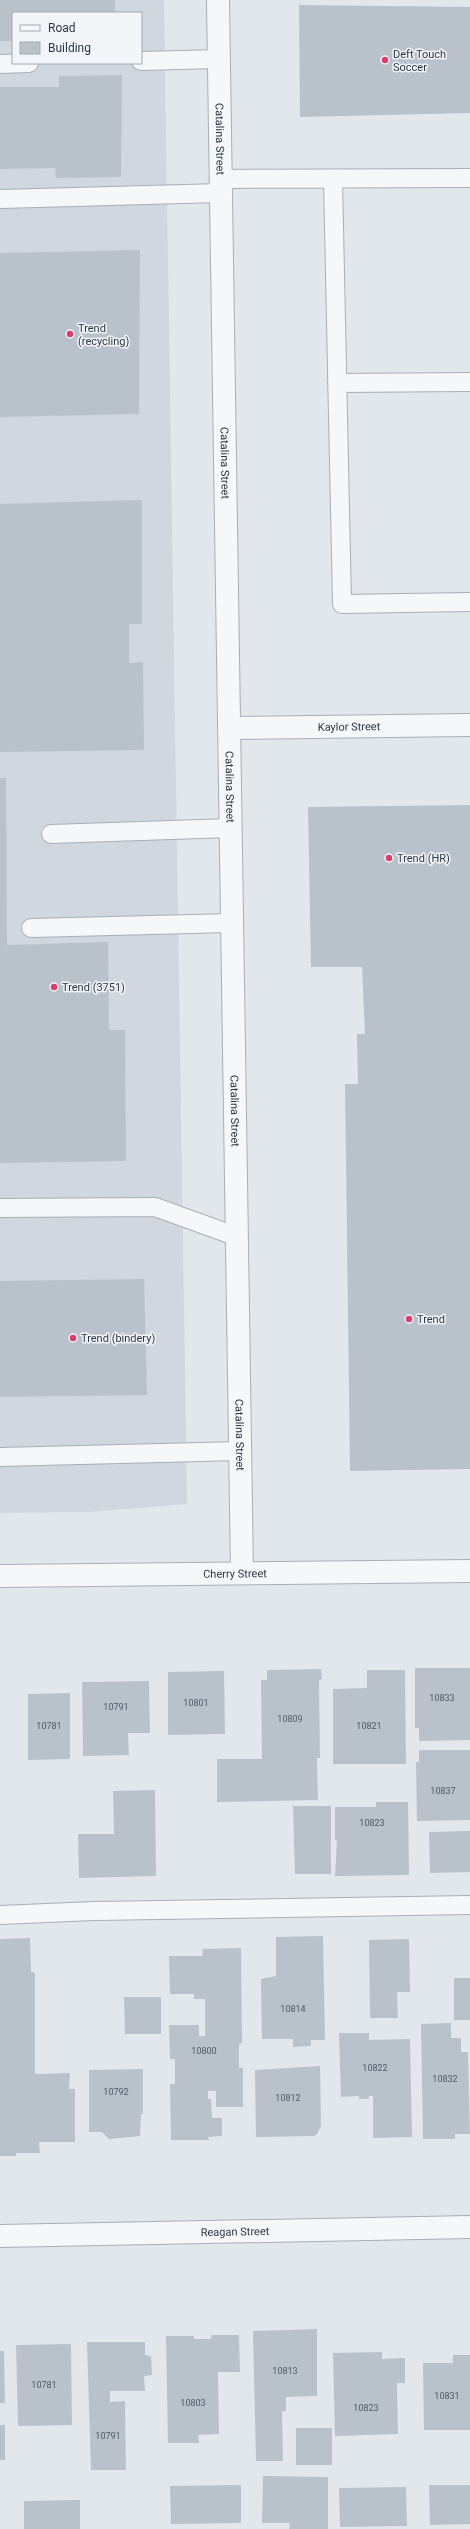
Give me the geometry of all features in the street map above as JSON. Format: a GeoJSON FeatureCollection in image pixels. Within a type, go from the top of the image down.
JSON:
{"type":"FeatureCollection","features":[{"type":"Feature","properties":{"kind":"street","name":"Catalina Street"},"geometry":{"type":"LineString","coordinates":[[218,0],[242,1573]]}},
{"type":"Feature","properties":{"kind":"street","name":"Kaylor Street"},"geometry":{"type":"LineString","coordinates":[[229,728],[470,725]]}},
{"type":"Feature","properties":{"kind":"street","name":"Cherry Street"},"geometry":{"type":"LineString","coordinates":[[0,1576],[470,1571]]}},
{"type":"Feature","properties":{"kind":"street","name":"Reagan Street"},"geometry":{"type":"LineString","coordinates":[[0,2236],[470,2227]]}},
{"type":"Feature","properties":{"kind":"lane"},"geometry":{"type":"LineString","coordinates":[[142,61],[219,59]]}},
{"type":"Feature","properties":{"kind":"lane"},"geometry":{"type":"LineString","coordinates":[[0,64],[12,64]]}},
{"type":"Feature","properties":{"kind":"lane"},"geometry":{"type":"LineString","coordinates":[[0,199],[333,179],[470,178]]}},
{"type":"Feature","properties":{"kind":"lane"},"geometry":{"type":"LineString","coordinates":[[333,179],[342,604],[470,602]]}},
{"type":"Feature","properties":{"kind":"lane"},"geometry":{"type":"LineString","coordinates":[[337,383],[470,382]]}},
{"type":"Feature","properties":{"kind":"lane"},"geometry":{"type":"LineString","coordinates":[[51,834],[231,828]]}},
{"type":"Feature","properties":{"kind":"lane"},"geometry":{"type":"LineString","coordinates":[[31,928],[232,923]]}},
{"type":"Feature","properties":{"kind":"lane"},"geometry":{"type":"LineString","coordinates":[[0,1208],[154,1207],[238,1236]]}},
{"type":"Feature","properties":{"kind":"lane"},"geometry":{"type":"LineString","coordinates":[[0,1457],[240,1452]]}},
{"type":"Feature","properties":{"kind":"lane"},"geometry":{"type":"LineString","coordinates":[[0,1916],[94,1911],[470,1905]]}},
{"type":"Feature","properties":{"kind":"shaded area"},"geometry":{"type":"Polygon","coordinates":[[[0,0],[164,0],[187,1504],[87,1512],[0,1513],[0,0]]]}},
{"type":"Feature","properties":{"kind":"building"},"geometry":{"type":"Polygon","coordinates":[[[0,0],[115,0],[115,12],[12,12],[12,41],[0,41],[0,0]]]}},
{"type":"Feature","properties":{"kind":"building","name":"Deft Touch Soccer"},"geometry":{"type":"Polygon","coordinates":[[[299,5],[470,7],[470,113],[300,117],[299,5]]]}},
{"type":"Feature","properties":{"kind":"building"},"geometry":{"type":"Polygon","coordinates":[[[122,75],[121,177],[56,178],[55,168],[0,169],[0,87],[59,87],[59,76],[122,75]]]}},
{"type":"Feature","properties":{"kind":"building","name":"Trend (recycling)"},"geometry":{"type":"Polygon","coordinates":[[[140,250],[139,414],[0,417],[0,253],[140,250]]]}},
{"type":"Feature","properties":{"kind":"building"},"geometry":{"type":"Polygon","coordinates":[[[142,500],[142,624],[129,624],[129,663],[143,662],[144,750],[0,752],[0,504],[142,500]]]}},
{"type":"Feature","properties":{"kind":"building"},"geometry":{"type":"Polygon","coordinates":[[[0,778],[6,778],[7,945],[108,942],[109,1030],[125,1030],[126,1161],[0,1163],[0,778]]]}},
{"type":"Feature","properties":{"kind":"building"},"geometry":{"type":"Polygon","coordinates":[[[470,805],[470,1469],[350,1471],[345,1084],[358,1084],[357,1034],[365,1034],[362,967],[311,967],[308,807],[470,805]]]}},
{"type":"Feature","properties":{"kind":"building","name":"Trend (bindery)"},"geometry":{"type":"Polygon","coordinates":[[[144,1279],[147,1395],[0,1397],[0,1281],[144,1279]]]}},
{"type":"Feature","properties":{"kind":"building"},"geometry":{"type":"Polygon","coordinates":[[[415,1668],[470,1668],[470,1740],[419,1741],[419,1728],[415,1728],[415,1668]]]}},
{"type":"Feature","properties":{"kind":"building"},"geometry":{"type":"Polygon","coordinates":[[[321,1669],[322,1679],[319,1680],[320,1758],[317,1758],[318,1800],[217,1802],[217,1759],[262,1759],[261,1680],[267,1680],[267,1670],[321,1669]]]}},
{"type":"Feature","properties":{"kind":"building"},"geometry":{"type":"Polygon","coordinates":[[[367,1670],[405,1670],[406,1764],[333,1764],[333,1689],[367,1688],[367,1670]]]}},
{"type":"Feature","properties":{"kind":"building"},"geometry":{"type":"Polygon","coordinates":[[[224,1671],[225,1734],[168,1735],[168,1672],[224,1671]]]}},
{"type":"Feature","properties":{"kind":"building"},"geometry":{"type":"Polygon","coordinates":[[[149,1681],[150,1733],[128,1733],[129,1755],[83,1756],[82,1682],[149,1681]]]}},
{"type":"Feature","properties":{"kind":"building"},"geometry":{"type":"Polygon","coordinates":[[[70,1693],[70,1759],[28,1760],[28,1694],[70,1693]]]}},
{"type":"Feature","properties":{"kind":"building"},"geometry":{"type":"Polygon","coordinates":[[[419,1750],[470,1750],[470,1820],[417,1821],[416,1762],[419,1762],[419,1750]]]}},
{"type":"Feature","properties":{"kind":"building"},"geometry":{"type":"Polygon","coordinates":[[[155,1790],[156,1876],[79,1878],[78,1834],[114,1834],[113,1791],[155,1790]]]}},
{"type":"Feature","properties":{"kind":"building"},"geometry":{"type":"Polygon","coordinates":[[[376,1802],[408,1802],[409,1875],[335,1876],[337,1840],[335,1840],[335,1807],[376,1807],[376,1802]]]}},
{"type":"Feature","properties":{"kind":"building"},"geometry":{"type":"Polygon","coordinates":[[[293,1806],[331,1806],[331,1874],[295,1874],[293,1806]]]}},
{"type":"Feature","properties":{"kind":"building"},"geometry":{"type":"Polygon","coordinates":[[[470,1831],[470,1872],[430,1873],[429,1832],[470,1831]]]}},
{"type":"Feature","properties":{"kind":"building"},"geometry":{"type":"Polygon","coordinates":[[[323,1936],[325,2040],[311,2040],[311,2046],[293,2047],[293,2039],[262,2039],[261,1979],[276,1976],[276,1937],[323,1936]]]}},
{"type":"Feature","properties":{"kind":"building"},"geometry":{"type":"Polygon","coordinates":[[[30,1938],[31,1972],[35,1973],[35,2074],[70,2073],[69,2089],[75,2089],[75,2142],[39,2142],[40,2153],[16,2153],[16,2156],[0,2156],[0,1939],[30,1938]]]}},
{"type":"Feature","properties":{"kind":"building"},"geometry":{"type":"Polygon","coordinates":[[[409,1939],[410,1992],[397,1992],[398,2018],[370,2018],[369,1940],[409,1939]]]}},
{"type":"Feature","properties":{"kind":"building"},"geometry":{"type":"Polygon","coordinates":[[[241,1948],[242,2043],[239,2044],[239,2068],[243,2068],[243,2107],[216,2107],[216,2091],[208,2091],[208,2099],[211,2099],[212,2118],[222,2118],[222,2136],[208,2137],[209,2140],[171,2140],[170,2084],[175,2084],[175,2059],[170,2059],[169,2025],[199,2025],[199,2036],[205,2036],[205,1999],[194,1999],[194,1994],[170,1994],[169,1956],[202,1956],[203,1949],[241,1948]]]}},
{"type":"Feature","properties":{"kind":"building"},"geometry":{"type":"Polygon","coordinates":[[[454,1978],[470,1978],[470,2020],[454,2020],[454,1978]]]}},
{"type":"Feature","properties":{"kind":"building"},"geometry":{"type":"Polygon","coordinates":[[[124,1997],[161,1997],[161,2034],[125,2034],[124,1997]]]}},
{"type":"Feature","properties":{"kind":"building"},"geometry":{"type":"Polygon","coordinates":[[[451,2023],[451,2038],[461,2038],[461,2052],[468,2052],[470,2134],[455,2134],[455,2139],[423,2139],[421,2024],[451,2023]]]}},
{"type":"Feature","properties":{"kind":"building"},"geometry":{"type":"Polygon","coordinates":[[[339,2033],[369,2033],[369,2040],[410,2039],[412,2137],[373,2138],[373,2096],[369,2096],[369,2099],[359,2099],[359,2096],[341,2097],[339,2033]]]}},
{"type":"Feature","properties":{"kind":"building"},"geometry":{"type":"Polygon","coordinates":[[[320,2066],[321,2126],[317,2134],[314,2136],[256,2137],[255,2070],[320,2066]]]}},
{"type":"Feature","properties":{"kind":"building"},"geometry":{"type":"Polygon","coordinates":[[[143,2069],[143,2114],[141,2114],[140,2136],[109,2139],[102,2132],[89,2132],[89,2070],[143,2069]]]}},
{"type":"Feature","properties":{"kind":"building"},"geometry":{"type":"Polygon","coordinates":[[[317,2329],[317,2396],[286,2397],[286,2411],[282,2411],[283,2461],[256,2461],[253,2331],[317,2329]]]}},
{"type":"Feature","properties":{"kind":"building"},"geometry":{"type":"Polygon","coordinates":[[[211,2335],[239,2335],[240,2372],[218,2372],[219,2434],[198,2435],[199,2443],[168,2443],[166,2336],[194,2336],[194,2339],[211,2339],[211,2335]]]}},
{"type":"Feature","properties":{"kind":"building"},"geometry":{"type":"Polygon","coordinates":[[[87,2342],[145,2342],[145,2355],[151,2356],[152,2375],[144,2376],[145,2391],[110,2391],[110,2402],[125,2401],[126,2470],[91,2470],[87,2342]]]}},
{"type":"Feature","properties":{"kind":"building"},"geometry":{"type":"Polygon","coordinates":[[[71,2344],[72,2425],[18,2426],[16,2345],[71,2344]]]}},
{"type":"Feature","properties":{"kind":"building"},"geometry":{"type":"Polygon","coordinates":[[[0,2351],[4,2351],[5,2403],[0,2403],[0,2351]]]}},
{"type":"Feature","properties":{"kind":"building"},"geometry":{"type":"Polygon","coordinates":[[[382,2352],[382,2359],[405,2358],[405,2383],[397,2383],[398,2434],[335,2436],[333,2353],[382,2352]]]}},
{"type":"Feature","properties":{"kind":"building"},"geometry":{"type":"Polygon","coordinates":[[[453,2355],[470,2355],[470,2430],[424,2430],[423,2363],[453,2363],[453,2355]]]}},
{"type":"Feature","properties":{"kind":"building"},"geometry":{"type":"Polygon","coordinates":[[[0,2425],[5,2425],[5,2460],[0,2460],[0,2425]]]}},
{"type":"Feature","properties":{"kind":"building"},"geometry":{"type":"Polygon","coordinates":[[[296,2428],[332,2428],[332,2465],[296,2465],[296,2428]]]}},
{"type":"Feature","properties":{"kind":"building"},"geometry":{"type":"Polygon","coordinates":[[[263,2476],[328,2477],[328,2529],[289,2529],[290,2523],[262,2523],[263,2476]]]}},
{"type":"Feature","properties":{"kind":"building"},"geometry":{"type":"Polygon","coordinates":[[[241,2485],[241,2523],[171,2524],[170,2486],[241,2485]]]}},
{"type":"Feature","properties":{"kind":"building"},"geometry":{"type":"Polygon","coordinates":[[[429,2485],[470,2485],[470,2524],[430,2525],[429,2485]]]}},
{"type":"Feature","properties":{"kind":"building"},"geometry":{"type":"Polygon","coordinates":[[[406,2487],[407,2526],[340,2527],[339,2488],[406,2487]]]}},
{"type":"Feature","properties":{"kind":"building"},"geometry":{"type":"Polygon","coordinates":[[[80,2500],[80,2529],[24,2529],[24,2501],[80,2500]]]}},
{"type":"Feature","properties":{"kind":"place","name":"Deft Touch Soccer"},"geometry":{"type":"Point","coordinates":[385,60]}},
{"type":"Feature","properties":{"kind":"place","name":"Trend (recycling)"},"geometry":{"type":"Point","coordinates":[70,334]}},
{"type":"Feature","properties":{"kind":"place","name":"Trend (HR)"},"geometry":{"type":"Point","coordinates":[389,858]}},
{"type":"Feature","properties":{"kind":"place","name":"Trend (3751)"},"geometry":{"type":"Point","coordinates":[54,987]}},
{"type":"Feature","properties":{"kind":"place","name":"Trend"},"geometry":{"type":"Point","coordinates":[409,1319]}},
{"type":"Feature","properties":{"kind":"place","name":"Trend (bindery)"},"geometry":{"type":"Point","coordinates":[73,1338]}}]}
